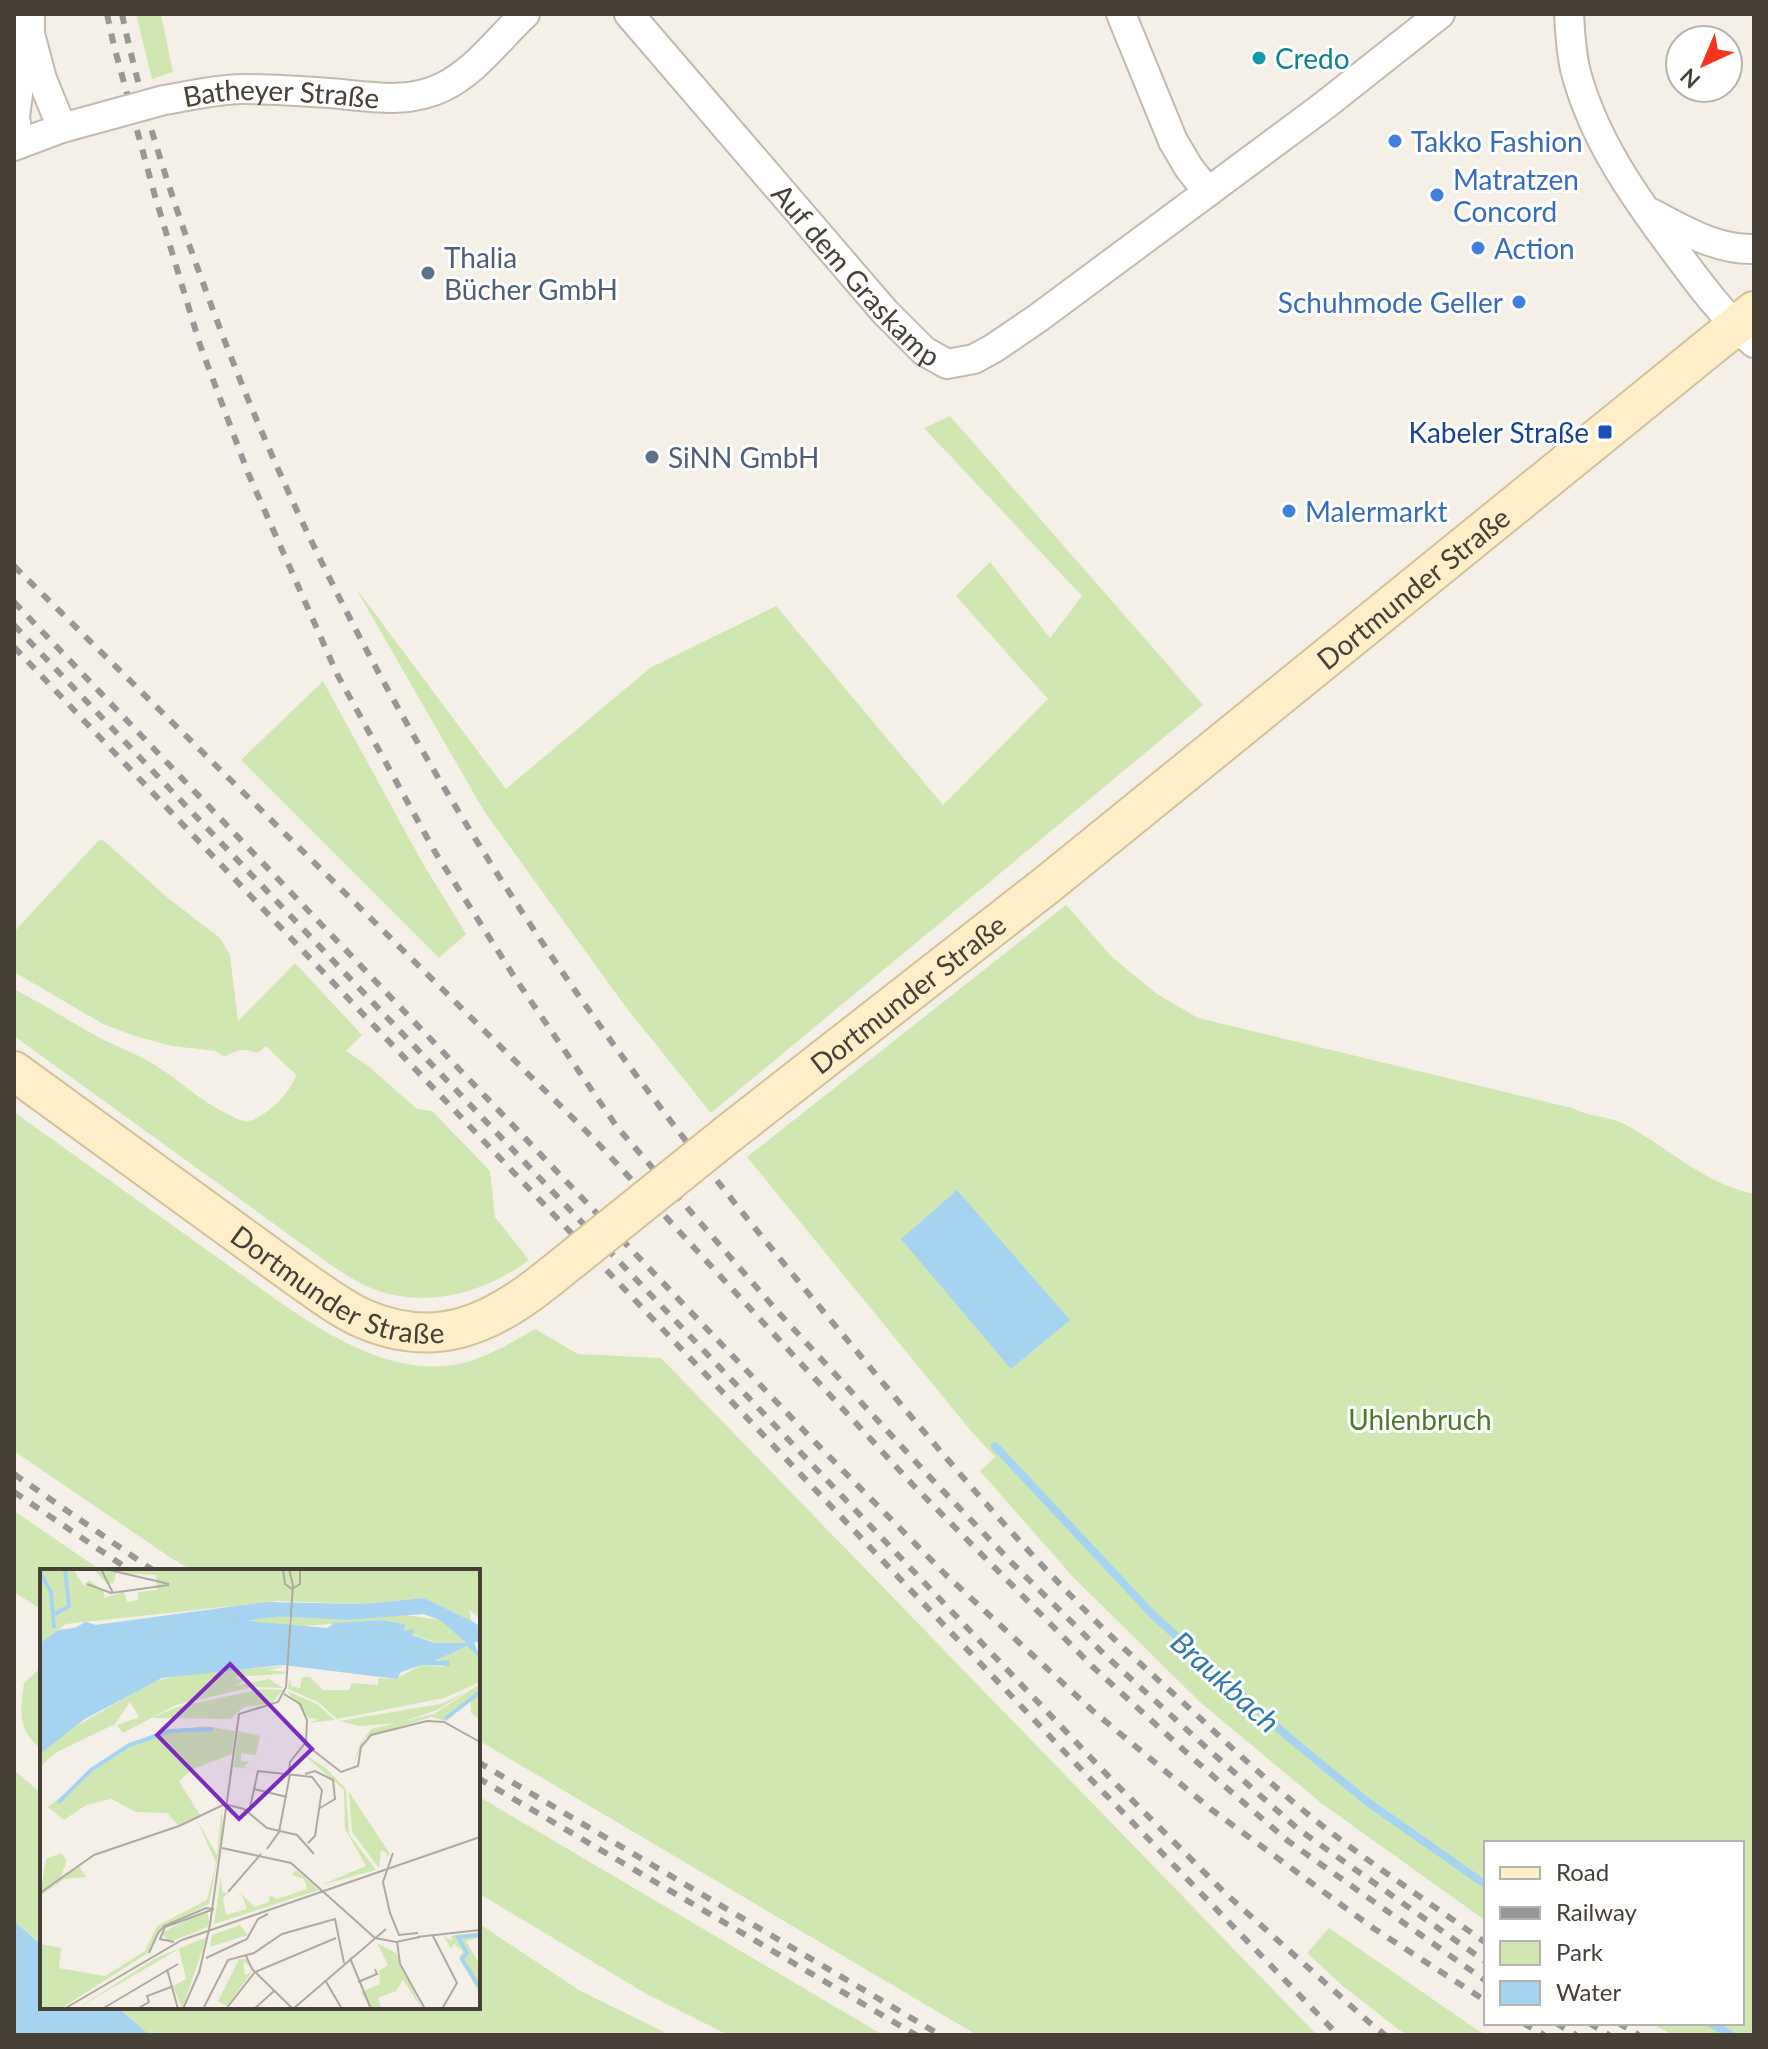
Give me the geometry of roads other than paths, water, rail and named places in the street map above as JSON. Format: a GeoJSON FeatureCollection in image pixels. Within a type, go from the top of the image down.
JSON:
{"type":"FeatureCollection","features":[{"type":"Feature","properties":{"kind":"main road","name":"Dortmunder Straße"},"geometry":{"type":"LineString","coordinates":[[14,1071],[296,1276],[363,1318],[392,1329],[419,1333],[445,1332],[493,1317],[521,1300],[1748,327]]}},
{"type":"Feature","properties":{"kind":"street","name":"Batheyer Straße"},"geometry":{"type":"LineString","coordinates":[[17,145],[62,128],[164,100],[239,89],[392,98],[423,95],[458,78],[525,14]]}},
{"type":"Feature","properties":{"kind":"street","name":"Auf dem Graskamp"},"geometry":{"type":"LineString","coordinates":[[629,14],[885,312],[924,351],[947,364],[974,359],[1035,321],[1325,105],[1440,14]]}},
{"type":"Feature","properties":{"kind":"street"},"geometry":{"type":"LineString","coordinates":[[1121,14],[1173,141],[1208,192]]}},
{"type":"Feature","properties":{"kind":"street"},"geometry":{"type":"LineString","coordinates":[[1569,14],[1572,53],[1586,105],[1610,157],[1643,209],[1705,291],[1748,327]]}},
{"type":"Feature","properties":{"kind":"street"},"geometry":{"type":"LineString","coordinates":[[30,24],[42,79],[62,128]]}},
{"type":"Feature","properties":{"kind":"street"},"geometry":{"type":"LineString","coordinates":[[17,145],[15,117],[30,24]]}},
{"type":"Feature","properties":{"kind":"street"},"geometry":{"type":"LineString","coordinates":[[1643,209],[1700,239],[1738,250],[1754,249]]}},
{"type":"Feature","properties":{"kind":"water"},"geometry":{"type":"Polygon","coordinates":[[[957,1190],[1070,1320],[1011,1369],[901,1239],[957,1190]]]}},
{"type":"Feature","properties":{"kind":"water"},"geometry":{"type":"Polygon","coordinates":[[[14,1921],[40,1943],[40,2009],[119,2009],[150,2035],[14,2035],[14,1921]]]}},
{"type":"Feature","properties":{"kind":"waterway","name":"Braukbach"},"geometry":{"type":"LineString","coordinates":[[995,1446],[1153,1615],[1293,1741],[1369,1803],[1484,1884]]}},
{"type":"Feature","properties":{"kind":"waterway","name":"Braukbach"},"geometry":{"type":"LineString","coordinates":[[1714,2025],[1731,2035]]}},
{"type":"Feature","properties":{"kind":"railway"},"geometry":{"type":"LineString","coordinates":[[107,14],[155,196],[200,345],[248,473],[337,674],[435,852],[517,981],[617,1127],[778,1312],[926,1473],[1105,1655],[1298,1829],[1484,1961]]}},
{"type":"Feature","properties":{"kind":"railway"},"geometry":{"type":"LineString","coordinates":[[122,14],[147,115],[190,248],[275,463],[361,640],[408,726],[510,894],[565,976],[705,1165],[816,1303],[963,1478],[1078,1603],[1296,1804],[1353,1849],[1484,1942]]}},
{"type":"Feature","properties":{"kind":"railway"},"geometry":{"type":"LineString","coordinates":[[14,566],[593,1138],[913,1485],[1093,1667],[1288,1841],[1484,1980]]}},
{"type":"Feature","properties":{"kind":"railway"},"geometry":{"type":"LineString","coordinates":[[14,602],[809,1436],[946,1575],[1093,1711],[1212,1810],[1373,1928],[1484,2000]]}},
{"type":"Feature","properties":{"kind":"railway"},"geometry":{"type":"LineString","coordinates":[[14,625],[1111,1779],[1225,1893],[1385,2035]]}},
{"type":"Feature","properties":{"kind":"railway"},"geometry":{"type":"LineString","coordinates":[[14,647],[1078,1766],[1338,2035]]}},
{"type":"Feature","properties":{"kind":"railway"},"geometry":{"type":"LineString","coordinates":[[14,1474],[151,1569]]}},
{"type":"Feature","properties":{"kind":"railway"},"geometry":{"type":"LineString","coordinates":[[14,1492],[128,1569]]}},
{"type":"Feature","properties":{"kind":"railway"},"geometry":{"type":"LineString","coordinates":[[480,1763],[940,2035]]}},
{"type":"Feature","properties":{"kind":"railway"},"geometry":{"type":"LineString","coordinates":[[480,1779],[916,2035]]}},
{"type":"Feature","properties":{"kind":"railway"},"geometry":{"type":"LineString","coordinates":[[1526,2025],[1544,2035]]}},
{"type":"Feature","properties":{"kind":"railway"},"geometry":{"type":"LineString","coordinates":[[1559,2025],[1576,2035]]}},
{"type":"Feature","properties":{"kind":"railway"},"geometry":{"type":"LineString","coordinates":[[1592,2025],[1609,2035]]}},
{"type":"Feature","properties":{"kind":"railway"},"geometry":{"type":"LineString","coordinates":[[1622,2025],[1639,2035]]}},
{"type":"Feature","properties":{"kind":"place","name":"Credo"},"geometry":{"type":"Point","coordinates":[1259,58]}},
{"type":"Feature","properties":{"kind":"place","name":"Takko Fashion"},"geometry":{"type":"Point","coordinates":[1395,141]}},
{"type":"Feature","properties":{"kind":"place","name":"Matratzen Concord"},"geometry":{"type":"Point","coordinates":[1437,195]}},
{"type":"Feature","properties":{"kind":"place","name":"Action"},"geometry":{"type":"Point","coordinates":[1478,248]}},
{"type":"Feature","properties":{"kind":"place","name":"Thalia Bücher GmbH"},"geometry":{"type":"Point","coordinates":[428,273]}},
{"type":"Feature","properties":{"kind":"place","name":"Schuhmode Geller"},"geometry":{"type":"Point","coordinates":[1519,302]}},
{"type":"Feature","properties":{"kind":"place","name":"Kabeler Straße"},"geometry":{"type":"Point","coordinates":[1605,432]}},
{"type":"Feature","properties":{"kind":"place","name":"SiNN GmbH"},"geometry":{"type":"Point","coordinates":[652,457]}},
{"type":"Feature","properties":{"kind":"place","name":"Malermarkt"},"geometry":{"type":"Point","coordinates":[1289,511]}},
{"type":"Feature","properties":{"kind":"park label","name":"Uhlenbruch"},"geometry":{"type":"Point","coordinates":[1420,1419]}}]}
